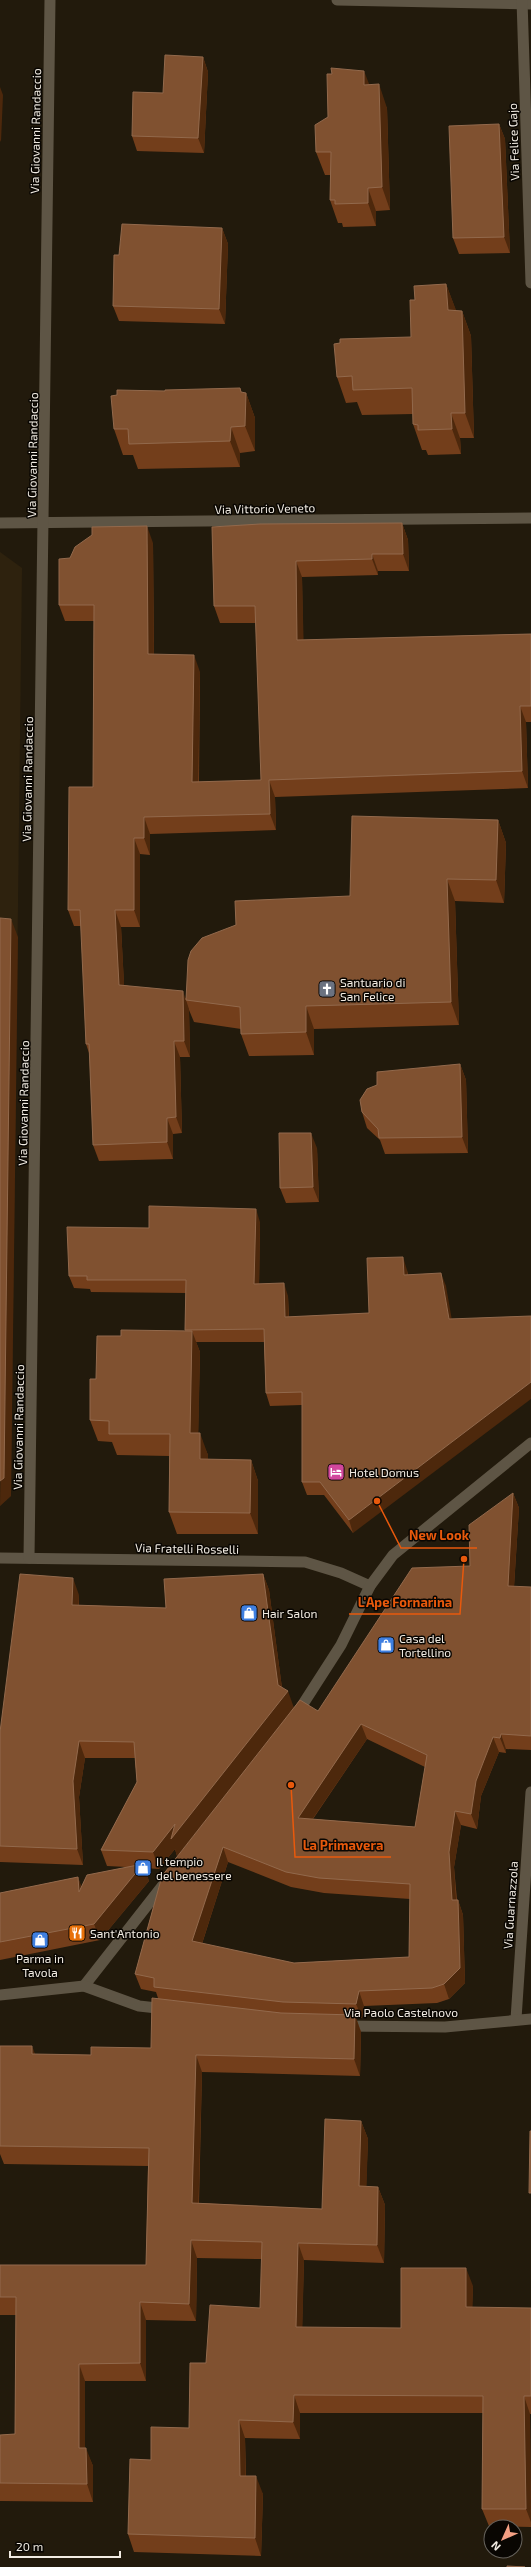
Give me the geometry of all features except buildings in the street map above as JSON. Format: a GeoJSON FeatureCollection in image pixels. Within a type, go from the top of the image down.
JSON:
{"type":"FeatureCollection","features":[{"type":"Feature","properties":{"kind":"street","name":"Via Giovanni Randaccio"},"geometry":{"type":"LineString","coordinates":[[29,1558],[50,0]]}},
{"type":"Feature","properties":{"kind":"street"},"geometry":{"type":"LineString","coordinates":[[337,0],[525,3]]}},
{"type":"Feature","properties":{"kind":"street","name":"Via Felice Gajo"},"geometry":{"type":"LineString","coordinates":[[525,3],[531,283]]}},
{"type":"Feature","properties":{"kind":"street","name":"Via Vittorio Veneto"},"geometry":{"type":"LineString","coordinates":[[0,523],[531,518]]}},
{"type":"Feature","properties":{"kind":"street"},"geometry":{"type":"LineString","coordinates":[[289,1724],[303,1707],[341,1645],[370,1586],[392,1555],[531,1443]]}},
{"type":"Feature","properties":{"kind":"street","name":"Via Fratelli Rosselli"},"geometry":{"type":"LineString","coordinates":[[0,1558],[305,1562],[341,1573],[370,1586]]}},
{"type":"Feature","properties":{"kind":"street","name":"Via Guarnazzola"},"geometry":{"type":"LineString","coordinates":[[516,2019],[531,1792]]}},
{"type":"Feature","properties":{"kind":"street"},"geometry":{"type":"LineString","coordinates":[[84,1986],[176,1868]]}},
{"type":"Feature","properties":{"kind":"street"},"geometry":{"type":"LineString","coordinates":[[0,1995],[84,1986],[139,2006],[178,2011]]}},
{"type":"Feature","properties":{"kind":"street","name":"Via Paolo Castelnovo"},"geometry":{"type":"LineString","coordinates":[[332,2025],[376,2027],[445,2027],[531,2018]]}},
{"type":"Feature","properties":{"kind":"shaded area"},"geometry":{"type":"Polygon","coordinates":[[[0,552],[22,568],[11,1496],[0,1506],[0,552]]]}},
{"type":"Feature","properties":{"kind":"place","name":"Santuario di San Felice"},"geometry":{"type":"Point","coordinates":[327,989]}},
{"type":"Feature","properties":{"kind":"place","name":"Hotel Domus"},"geometry":{"type":"Point","coordinates":[336,1472]}},
{"type":"Feature","properties":{"kind":"place","name":"New Look"},"geometry":{"type":"Point","coordinates":[377,1501]}},
{"type":"Feature","properties":{"kind":"place","name":"L'Ape Fornarina"},"geometry":{"type":"Point","coordinates":[464,1559]}},
{"type":"Feature","properties":{"kind":"place","name":"Hair Salon"},"geometry":{"type":"Point","coordinates":[249,1613]}},
{"type":"Feature","properties":{"kind":"place","name":"Casa del Tortellino"},"geometry":{"type":"Point","coordinates":[386,1645]}},
{"type":"Feature","properties":{"kind":"place","name":"La Primavera"},"geometry":{"type":"Point","coordinates":[291,1785]}},
{"type":"Feature","properties":{"kind":"place","name":"Il tempio del benessere"},"geometry":{"type":"Point","coordinates":[143,1868]}},
{"type":"Feature","properties":{"kind":"place","name":"Sant'Antonio"},"geometry":{"type":"Point","coordinates":[77,1933]}},
{"type":"Feature","properties":{"kind":"place","name":"Parma in Tavola"},"geometry":{"type":"Point","coordinates":[40,1940]}}]}
